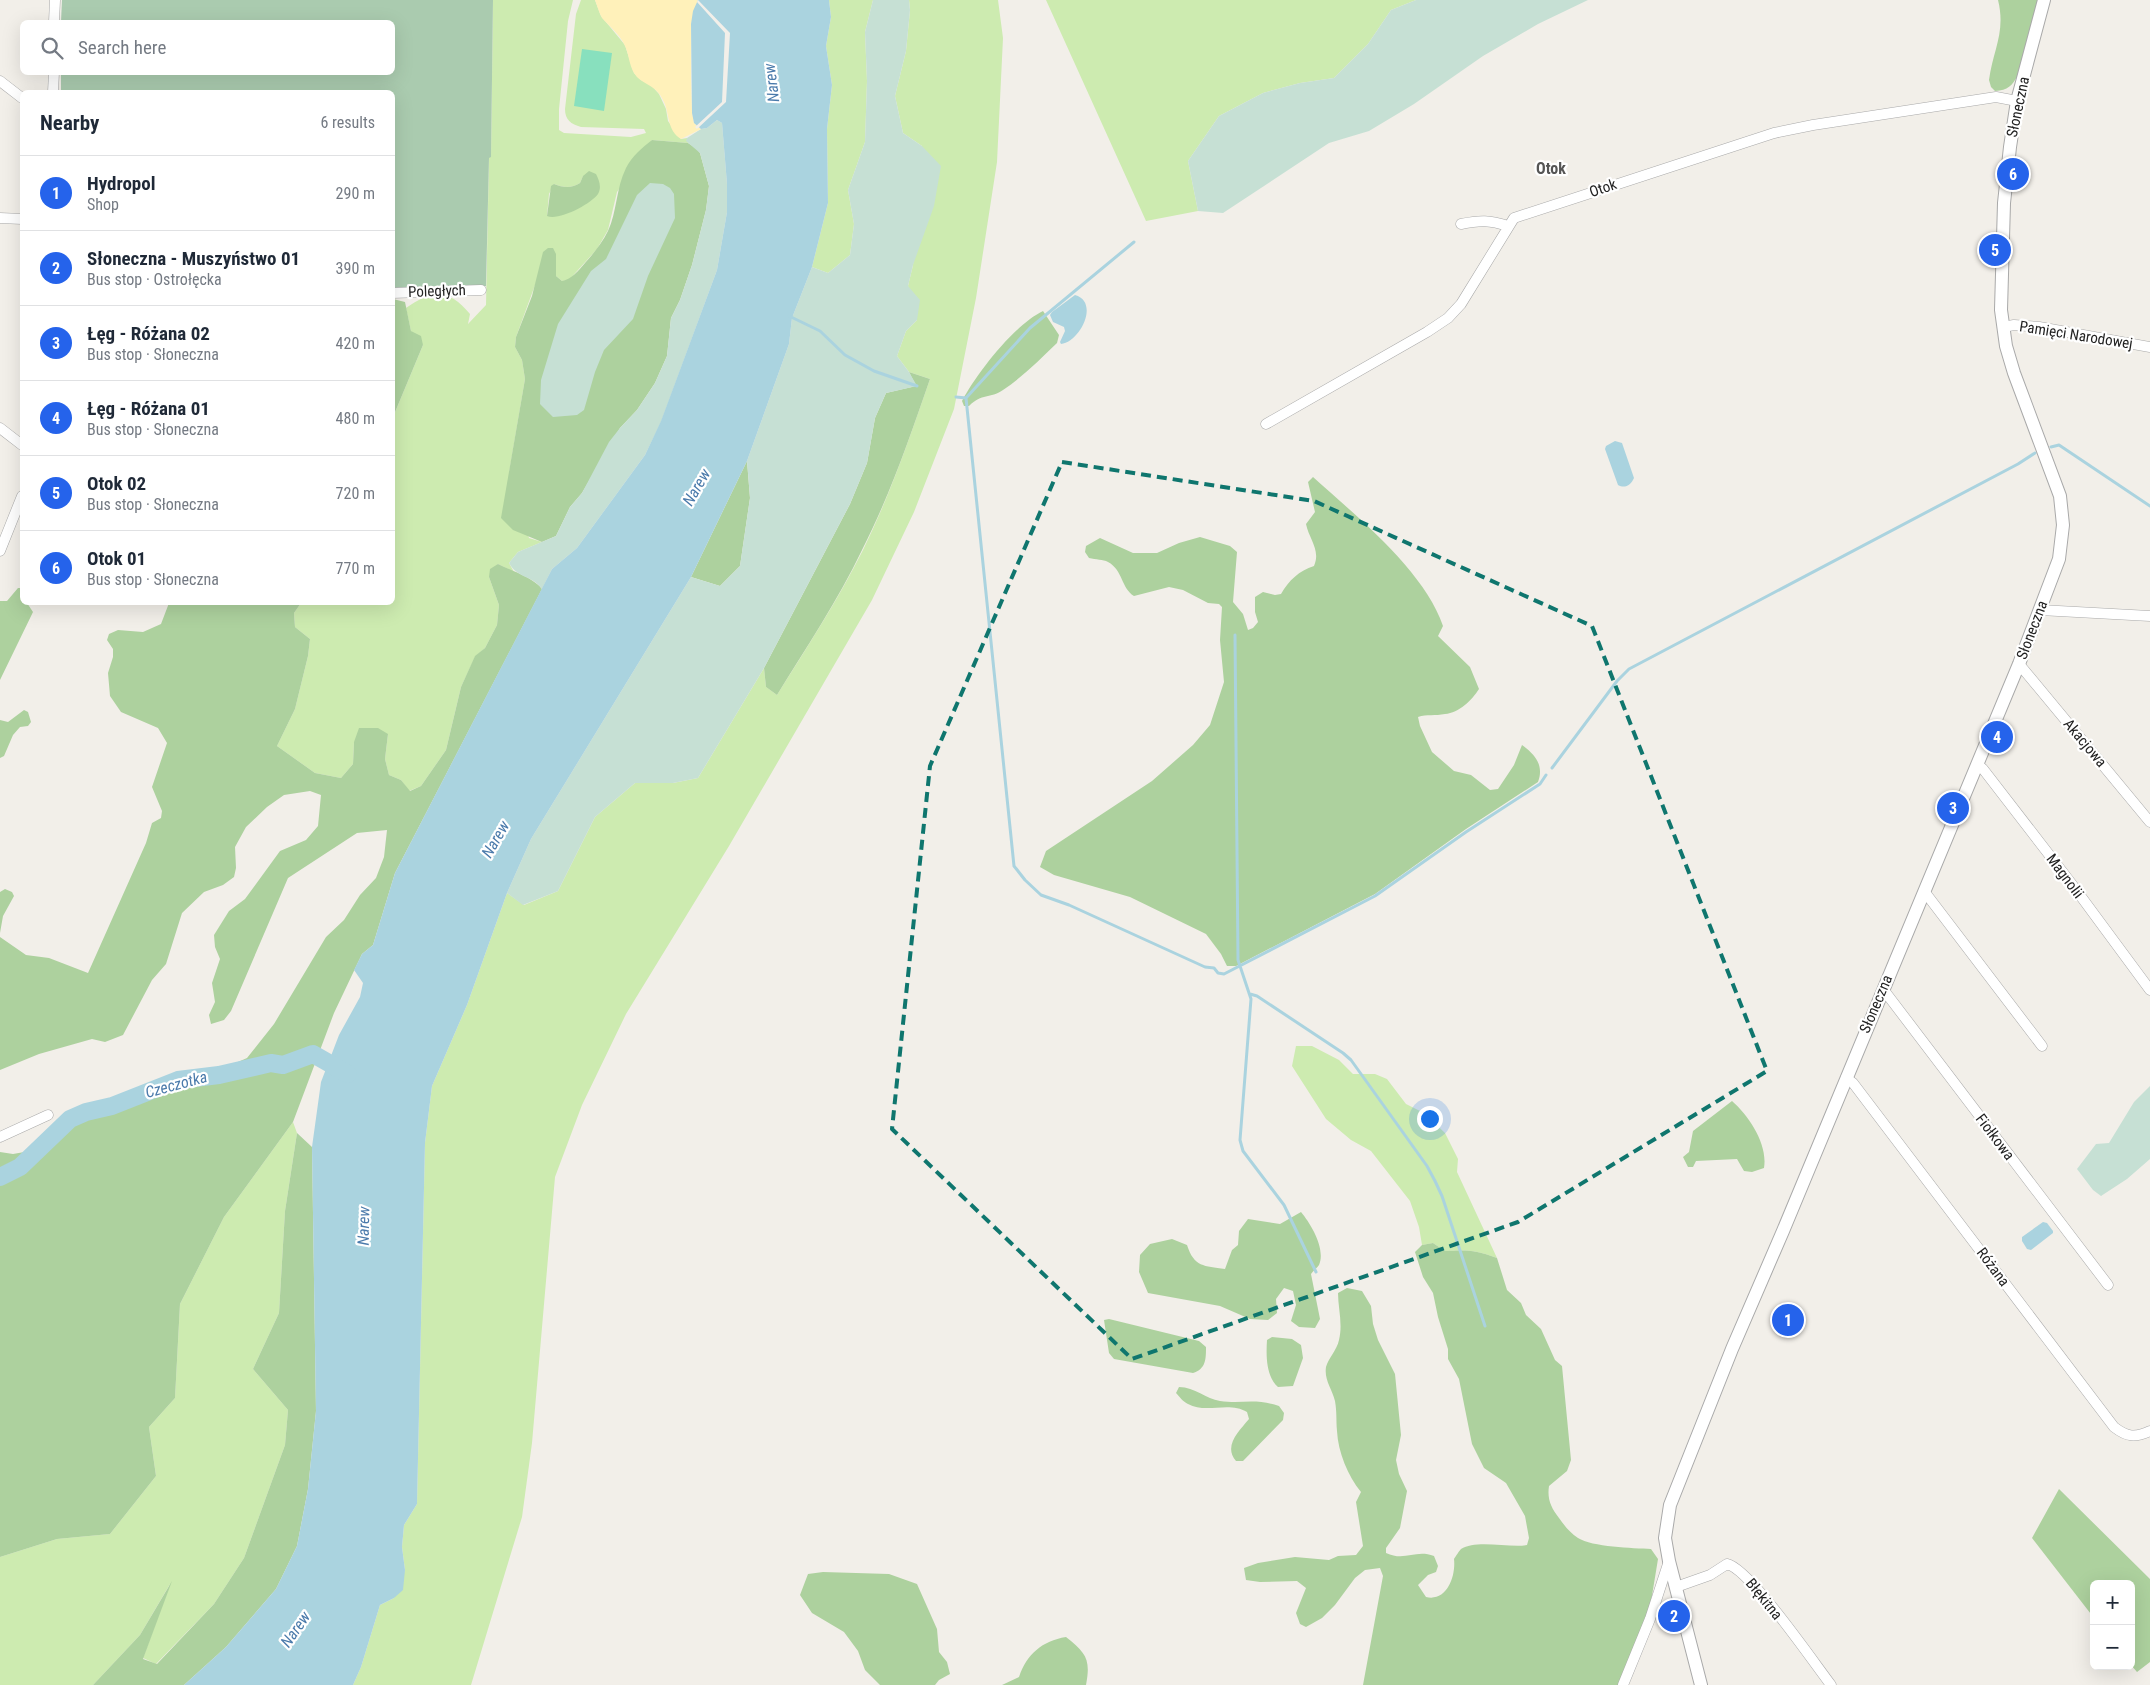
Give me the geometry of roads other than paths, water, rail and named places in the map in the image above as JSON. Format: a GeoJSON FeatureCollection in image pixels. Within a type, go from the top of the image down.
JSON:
{"type":"FeatureCollection","features":[{"type":"Feature","properties":{"kind":"street"},"geometry":{"type":"LineString","coordinates":[[54,20],[55,0]]}},
{"type":"Feature","properties":{"kind":"street","name":"Słoneczna"},"geometry":{"type":"LineString","coordinates":[[1701,1685],[1669,1561],[1665,1538],[1670,1505],[1732,1349],[2019,664],[2059,559],[2063,537],[2061,505],[2056,486],[2019,389],[2002,327],[2000,295],[2004,203],[2017,101],[2044,0]]}},
{"type":"Feature","properties":{"kind":"street"},"geometry":{"type":"LineString","coordinates":[[54,75],[54,90]]}},
{"type":"Feature","properties":{"kind":"street"},"geometry":{"type":"LineString","coordinates":[[0,81],[20,96]]}},
{"type":"Feature","properties":{"kind":"street","name":"Otok"},"geometry":{"type":"LineString","coordinates":[[1266,424],[1427,332],[1448,318],[1461,304],[1514,218],[1631,178],[1774,133],[1813,125],[1996,98],[2017,101]]}},
{"type":"Feature","properties":{"kind":"street"},"geometry":{"type":"LineString","coordinates":[[0,218],[20,219]]}},
{"type":"Feature","properties":{"kind":"street"},"geometry":{"type":"LineString","coordinates":[[1461,224],[1478,220],[1492,220],[1508,226]]}},
{"type":"Feature","properties":{"kind":"street","name":"Poległych"},"geometry":{"type":"LineString","coordinates":[[395,293],[481,290]]}},
{"type":"Feature","properties":{"kind":"street","name":"Pamięci Narodowej"},"geometry":{"type":"LineString","coordinates":[[2002,327],[2014,325],[2039,327],[2150,347]]}},
{"type":"Feature","properties":{"kind":"street"},"geometry":{"type":"LineString","coordinates":[[0,428],[20,443]]}},
{"type":"Feature","properties":{"kind":"street"},"geometry":{"type":"LineString","coordinates":[[0,551],[20,501]]}},
{"type":"Feature","properties":{"kind":"street"},"geometry":{"type":"LineString","coordinates":[[2040,610],[2150,616]]}},
{"type":"Feature","properties":{"kind":"street","name":"Akacjowa"},"geometry":{"type":"LineString","coordinates":[[2019,664],[2150,822]]}},
{"type":"Feature","properties":{"kind":"street","name":"Magnolii"},"geometry":{"type":"LineString","coordinates":[[1977,764],[2071,883],[2150,990]]}},
{"type":"Feature","properties":{"kind":"street"},"geometry":{"type":"LineString","coordinates":[[1924,890],[2042,1046]]}},
{"type":"Feature","properties":{"kind":"street","name":"Fiołkowa"},"geometry":{"type":"LineString","coordinates":[[1883,989],[2108,1285]]}},
{"type":"Feature","properties":{"kind":"street","name":"Różana"},"geometry":{"type":"LineString","coordinates":[[1846,1078],[1853,1084],[2114,1427],[2129,1437],[2136,1437],[2150,1431]]}},
{"type":"Feature","properties":{"kind":"street"},"geometry":{"type":"LineString","coordinates":[[0,1137],[48,1115]]}},
{"type":"Feature","properties":{"kind":"street"},"geometry":{"type":"LineString","coordinates":[[1623,1685],[1650,1619],[1669,1561]]}},
{"type":"Feature","properties":{"kind":"street","name":"Błękitna"},"geometry":{"type":"LineString","coordinates":[[1676,1587],[1710,1575],[1727,1564],[1734,1565],[1751,1582],[1831,1685]]}},
{"type":"Feature","properties":{"kind":"water","name":"Narew"},"geometry":{"type":"Polygon","coordinates":[[[698,0],[829,0],[831,17],[826,46],[832,85],[827,129],[828,203],[812,267],[792,318],[789,344],[747,461],[691,577],[531,839],[507,893],[467,1005],[432,1086],[425,1143],[417,1504],[404,1525],[402,1547],[405,1570],[403,1590],[394,1598],[380,1605],[361,1667],[353,1685],[184,1685],[226,1647],[276,1589],[297,1546],[308,1489],[316,1411],[312,1147],[321,1082],[339,1035],[360,997],[363,983],[354,970],[362,954],[373,945],[395,873],[552,569],[577,548],[645,455],[661,421],[717,270],[727,212],[727,184],[722,123],[717,120],[707,128],[701,129],[694,123],[692,113],[691,24],[693,11],[698,0]]]}},
{"type":"Feature","properties":{"kind":"water"},"geometry":{"type":"Polygon","coordinates":[[[1075,295],[1082,299],[1086,305],[1087,313],[1075,336],[1068,342],[1061,344],[1060,342],[1065,331],[1064,327],[1053,322],[1050,315],[1075,295]]]}},
{"type":"Feature","properties":{"kind":"water"},"geometry":{"type":"Polygon","coordinates":[[[1615,441],[1622,443],[1634,478],[1631,483],[1625,486],[1618,485],[1605,449],[1606,446],[1615,441]]]}},
{"type":"Feature","properties":{"kind":"water"},"geometry":{"type":"Polygon","coordinates":[[[2043,1222],[2047,1223],[2053,1233],[2031,1250],[2027,1249],[2022,1241],[2022,1237],[2043,1222]]]}},
{"type":"Feature","properties":{"kind":"waterway"},"geometry":{"type":"LineString","coordinates":[[966,398],[1030,328],[1134,242]]}},
{"type":"Feature","properties":{"kind":"waterway"},"geometry":{"type":"LineString","coordinates":[[789,316],[820,331],[845,355],[874,371],[917,386]]}},
{"type":"Feature","properties":{"kind":"waterway"},"geometry":{"type":"LineString","coordinates":[[956,397],[966,398],[1014,866],[1041,895],[1069,905],[1205,967],[1214,968],[1218,973],[1224,974],[1375,896],[1466,832],[1540,784],[1546,775]]}},
{"type":"Feature","properties":{"kind":"waterway"},"geometry":{"type":"LineString","coordinates":[[2051,447],[2059,445],[2150,506]]}},
{"type":"Feature","properties":{"kind":"waterway"},"geometry":{"type":"LineString","coordinates":[[1552,768],[1617,681],[1629,669],[2018,464],[2035,453]]}},
{"type":"Feature","properties":{"kind":"waterway"},"geometry":{"type":"LineString","coordinates":[[1235,635],[1238,960],[1251,999],[1240,1140],[1243,1151],[1284,1205],[1316,1272]]}},
{"type":"Feature","properties":{"kind":"waterway"},"geometry":{"type":"LineString","coordinates":[[1250,994],[1257,996],[1351,1060],[1427,1166],[1442,1196],[1485,1326]]}},
{"type":"Feature","properties":{"kind":"waterway","name":"Czeczotka"},"geometry":{"type":"LineString","coordinates":[[0,1177],[20,1167],[70,1119],[86,1112],[112,1106],[178,1080],[219,1075],[271,1063],[283,1065],[313,1054],[348,1074]]}},
{"type":"Feature","properties":{"kind":"place","name":"Otok 01"},"geometry":{"type":"Point","coordinates":[2013,174]}},
{"type":"Feature","properties":{"kind":"place","name":"Otok 02"},"geometry":{"type":"Point","coordinates":[1995,250]}},
{"type":"Feature","properties":{"kind":"place","name":"Łęg - Różana 01"},"geometry":{"type":"Point","coordinates":[1997,737]}},
{"type":"Feature","properties":{"kind":"place","name":"Łęg - Różana 02"},"geometry":{"type":"Point","coordinates":[1953,808]}},
{"type":"Feature","properties":{"kind":"place","name":"Hydropol"},"geometry":{"type":"Point","coordinates":[1788,1320]}},
{"type":"Feature","properties":{"kind":"place","name":"Słoneczna - Muszyństwo 01"},"geometry":{"type":"Point","coordinates":[1674,1616]}},
{"type":"Feature","properties":{"kind":"district","name":"Otok"},"geometry":{"type":"Point","coordinates":[1551,168]}}]}
